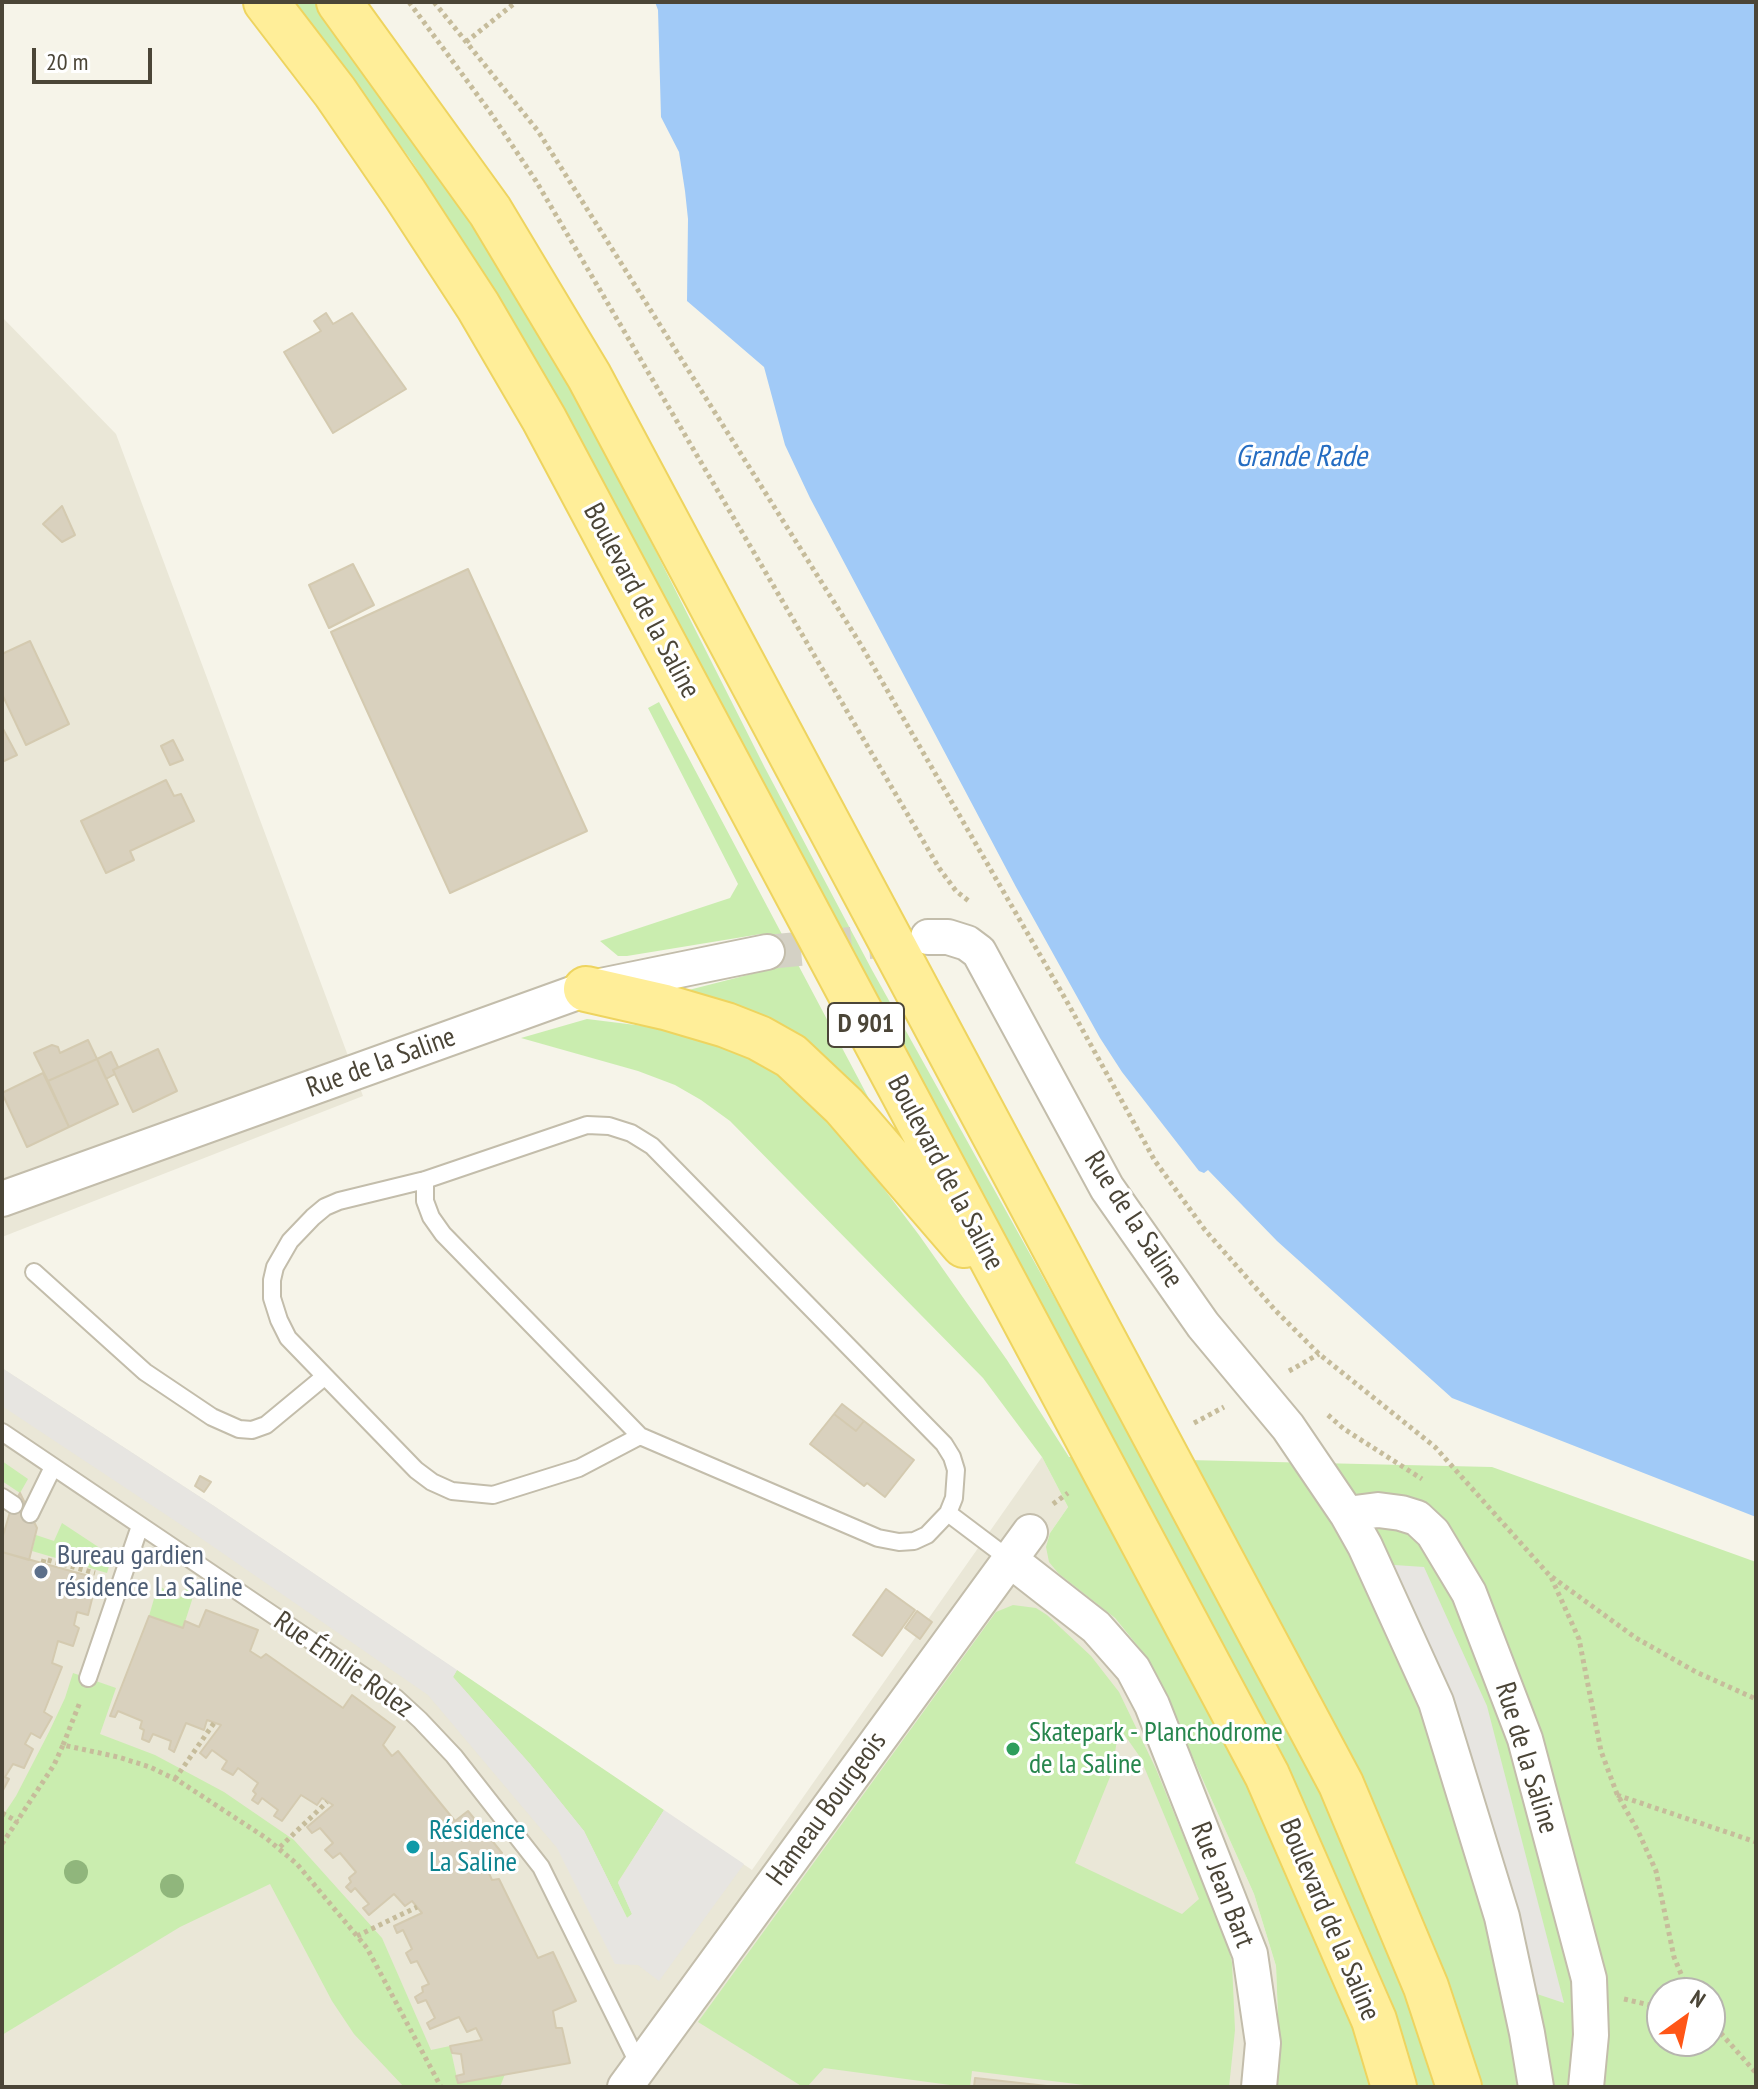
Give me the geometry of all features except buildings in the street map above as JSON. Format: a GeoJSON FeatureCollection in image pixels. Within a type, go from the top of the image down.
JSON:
{"type":"FeatureCollection","features":[{"type":"Feature","properties":{"kind":"main road","name":"Boulevard de la Saline"},"geometry":{"type":"LineString","coordinates":[[266,2],[335,92],[405,194],[478,306],[536,406],[1267,1775],[1374,2020],[1394,2087]]}},
{"type":"Feature","properties":{"kind":"main road","name":"D 901"},"geometry":{"type":"LineString","coordinates":[[339,2],[490,211],[589,376],[1341,1784],[1426,1987],[1459,2087]]}},
{"type":"Feature","properties":{"kind":"main road"},"geometry":{"type":"LineString","coordinates":[[586,989],[726,1025],[759,1038],[791,1056],[844,1106],[1016,1306]]}},
{"type":"Feature","properties":{"kind":"street","name":"Rue de la Saline"},"geometry":{"type":"LineString","coordinates":[[928,937],[948,937],[967,943],[979,952],[1107,1188],[1203,1325],[1288,1427],[1365,1546],[1436,1702],[1502,1917],[1536,2087]]}},
{"type":"Feature","properties":{"kind":"street","name":"Rue de la Saline"},"geometry":{"type":"LineString","coordinates":[[2,1199],[586,989],[767,952]]}},
{"type":"Feature","properties":{"kind":"street","name":"Rue de la Saline"},"geometry":{"type":"LineString","coordinates":[[1347,1514],[1378,1510],[1417,1518],[1433,1533],[1469,1593],[1525,1739],[1589,1979],[1592,1999],[1586,2087]]}},
{"type":"Feature","properties":{"kind":"street","name":"Hameau Bourgeois"},"geometry":{"type":"LineString","coordinates":[[632,2077],[1030,1532]]}},
{"type":"Feature","properties":{"kind":"street","name":"Rue Jean Bart"},"geometry":{"type":"LineString","coordinates":[[1009,1559],[1073,1607],[1105,1636],[1133,1669],[1152,1705],[1250,1954],[1263,2043],[1259,2087]]}},
{"type":"Feature","properties":{"kind":"lane"},"geometry":{"type":"LineString","coordinates":[[425,1180],[425,1201],[443,1234],[640,1436],[878,1538],[914,1541],[927,1535],[948,1513],[954,1498],[956,1470],[944,1444],[652,1146],[631,1133],[609,1126],[587,1125],[425,1180],[325,1207],[300,1229],[281,1255],[272,1280],[272,1298],[288,1338],[416,1470],[432,1482],[452,1491],[493,1495],[579,1468],[640,1436]]}},
{"type":"Feature","properties":{"kind":"lane"},"geometry":{"type":"LineString","coordinates":[[34,1272],[145,1372],[212,1417],[239,1429],[252,1430],[266,1425],[324,1377]]}},
{"type":"Feature","properties":{"kind":"lane","name":"Rue Émilie Rolez"},"geometry":{"type":"LineString","coordinates":[[2,1432],[396,1698],[454,1756],[541,1867],[632,2077]]}},
{"type":"Feature","properties":{"kind":"lane"},"geometry":{"type":"LineString","coordinates":[[30,1514],[53,1467]]}},
{"type":"Feature","properties":{"kind":"lane"},"geometry":{"type":"LineString","coordinates":[[948,1513],[1009,1559]]}},
{"type":"Feature","properties":{"kind":"lane"},"geometry":{"type":"LineString","coordinates":[[88,1678],[140,1526]]}},
{"type":"Feature","properties":{"kind":"path"},"geometry":{"type":"LineString","coordinates":[[434,2],[538,131],[861,645],[1155,1161],[1205,1230],[1276,1311],[1319,1354],[1435,1447],[1551,1577],[1636,1638],[1696,1672],[1756,1699]]}},
{"type":"Feature","properties":{"kind":"path"},"geometry":{"type":"LineString","coordinates":[[466,42],[516,2]]}},
{"type":"Feature","properties":{"kind":"path"},"geometry":{"type":"LineString","coordinates":[[1283,1375],[1319,1354]]}},
{"type":"Feature","properties":{"kind":"path"},"geometry":{"type":"LineString","coordinates":[[43,1563],[44,1559],[123,1581]]}},
{"type":"Feature","properties":{"kind":"path"},"geometry":{"type":"LineString","coordinates":[[1551,1577],[1579,1639],[1596,1736],[1617,1794],[1656,1871],[1674,1957],[1682,1977]]}},
{"type":"Feature","properties":{"kind":"path"},"geometry":{"type":"LineString","coordinates":[[2,1844],[54,1765],[88,1678]]}},
{"type":"Feature","properties":{"kind":"path"},"geometry":{"type":"LineString","coordinates":[[175,1779],[214,1723]]}},
{"type":"Feature","properties":{"kind":"path"},"geometry":{"type":"LineString","coordinates":[[63,1745],[150,1767],[175,1779],[280,1847],[357,1936],[381,1973],[441,2087]]}},
{"type":"Feature","properties":{"kind":"path"},"geometry":{"type":"LineString","coordinates":[[1617,1794],[1756,1842]]}},
{"type":"Feature","properties":{"kind":"path"},"geometry":{"type":"LineString","coordinates":[[280,1847],[327,1802]]}},
{"type":"Feature","properties":{"kind":"path"},"geometry":{"type":"LineString","coordinates":[[2,1813],[18,1822]]}},
{"type":"Feature","properties":{"kind":"path"},"geometry":{"type":"LineString","coordinates":[[357,1936],[417,1907]]}},
{"type":"Feature","properties":{"kind":"path"},"geometry":{"type":"LineString","coordinates":[[1726,2039],[1755,2069]]}},
{"type":"Feature","properties":{"kind":"shaded area"},"geometry":{"type":"Polygon","coordinates":[[[2,317],[116,434],[363,1096],[2,1237],[2,317]]]}},
{"type":"Feature","properties":{"kind":"shaded area"},"geometry":{"type":"Polygon","coordinates":[[[2,1368],[214,1506],[752,1870],[1042,1457],[1068,1507],[1050,1533],[1059,1574],[1115,1618],[1149,1660],[1254,1894],[1276,1966],[1277,2087],[2,2087],[2,1368]]]}},
{"type":"Feature","properties":{"kind":"shaded area"},"geometry":{"type":"Polygon","coordinates":[[[2,1368],[457,1670],[453,1677],[584,1831],[627,1918],[632,1914],[618,1883],[664,1810],[744,1864],[659,1981],[638,1965],[615,1964],[557,1848],[428,1695],[2,1406],[2,1368]]]}},
{"type":"Feature","properties":{"kind":"shaded area"},"geometry":{"type":"Polygon","coordinates":[[[1380,1564],[1424,1567],[1487,1706],[1564,2003],[1531,1992],[1380,1564]]]}},
{"type":"Feature","properties":{"kind":"green space"},"geometry":{"type":"Polygon","coordinates":[[[294,2],[316,2],[424,150],[515,287],[575,391],[765,768],[872,970],[1144,1459],[1492,1467],[1756,1562],[1756,2087],[1277,2087],[1276,1966],[1254,1894],[1149,1660],[1115,1618],[1059,1574],[1049,1562],[1046,1547],[1050,1533],[1068,1507],[1042,1457],[983,1378],[730,1121],[675,1085],[638,1071],[521,1038],[587,1019],[668,1029],[763,1056],[822,1107],[919,1235],[1007,1360],[1069,1457],[1119,1458],[498,298],[411,160],[294,2]]]}},
{"type":"Feature","properties":{"kind":"green space"},"geometry":{"type":"Polygon","coordinates":[[[659,702],[876,1112],[669,995],[779,967],[761,934],[627,956],[618,956],[600,941],[730,898],[738,884],[648,708],[659,702]]]}},
{"type":"Feature","properties":{"kind":"green space"},"geometry":{"type":"Polygon","coordinates":[[[2,1461],[28,1479],[20,1493],[2,1481],[2,1461]]]}},
{"type":"Feature","properties":{"kind":"green space"},"geometry":{"type":"Polygon","coordinates":[[[62,1523],[112,1556],[107,1573],[32,1551],[36,1535],[54,1541],[62,1523]]]}},
{"type":"Feature","properties":{"kind":"green space"},"geometry":{"type":"Polygon","coordinates":[[[195,1575],[192,1600],[183,1628],[149,1616],[158,1585],[179,1599],[195,1575]]]}},
{"type":"Feature","properties":{"kind":"green space"},"geometry":{"type":"Polygon","coordinates":[[[1013,1605],[1036,1608],[1047,1615],[1091,1656],[1119,1692],[1156,1769],[1228,1946],[1232,1963],[1235,2030],[1229,2087],[1100,2087],[972,2071],[970,2087],[965,2087],[824,2068],[807,2087],[803,2087],[698,2022],[996,1612],[1013,1605]],[[1119,1727],[1112,1772],[1075,1863],[1182,1914],[1199,1899],[1140,1757],[1119,1727]]]}},
{"type":"Feature","properties":{"kind":"green space"},"geometry":{"type":"Polygon","coordinates":[[[457,1670],[664,1810],[618,1882],[632,1914],[627,1918],[584,1831],[453,1677],[457,1670]]]}},
{"type":"Feature","properties":{"kind":"green space"},"geometry":{"type":"Polygon","coordinates":[[[73,1673],[116,1688],[100,1734],[155,1755],[224,1792],[294,1840],[382,1938],[431,2050],[450,2046],[458,2083],[505,2074],[500,2087],[404,2087],[354,2034],[332,2001],[270,1884],[180,1927],[2,2035],[2,1817],[49,1732],[73,1673]]]}},
{"type":"Feature","properties":{"kind":"water","name":"Grande Rade"},"geometry":{"type":"Polygon","coordinates":[[[655,2],[1756,2],[1756,1517],[1452,1398],[1277,1241],[1208,1170],[1204,1173],[1199,1171],[1122,1072],[1016,887],[810,498],[785,445],[764,367],[687,301],[688,219],[679,152],[661,117],[658,10],[655,2]]]}},
{"type":"Feature","properties":{"kind":"tunnel"},"geometry":{"type":"LineString","coordinates":[[767,952],[912,938]]}},
{"type":"Feature","properties":{"kind":"place","name":"Bureau gardien résidence La Saline"},"geometry":{"type":"Point","coordinates":[41,1572]}},
{"type":"Feature","properties":{"kind":"place","name":"Skatepark - Planchodrome de la Saline"},"geometry":{"type":"Point","coordinates":[1013,1749]}},
{"type":"Feature","properties":{"kind":"place","name":"Résidence La Saline"},"geometry":{"type":"Point","coordinates":[413,1847]}}]}
